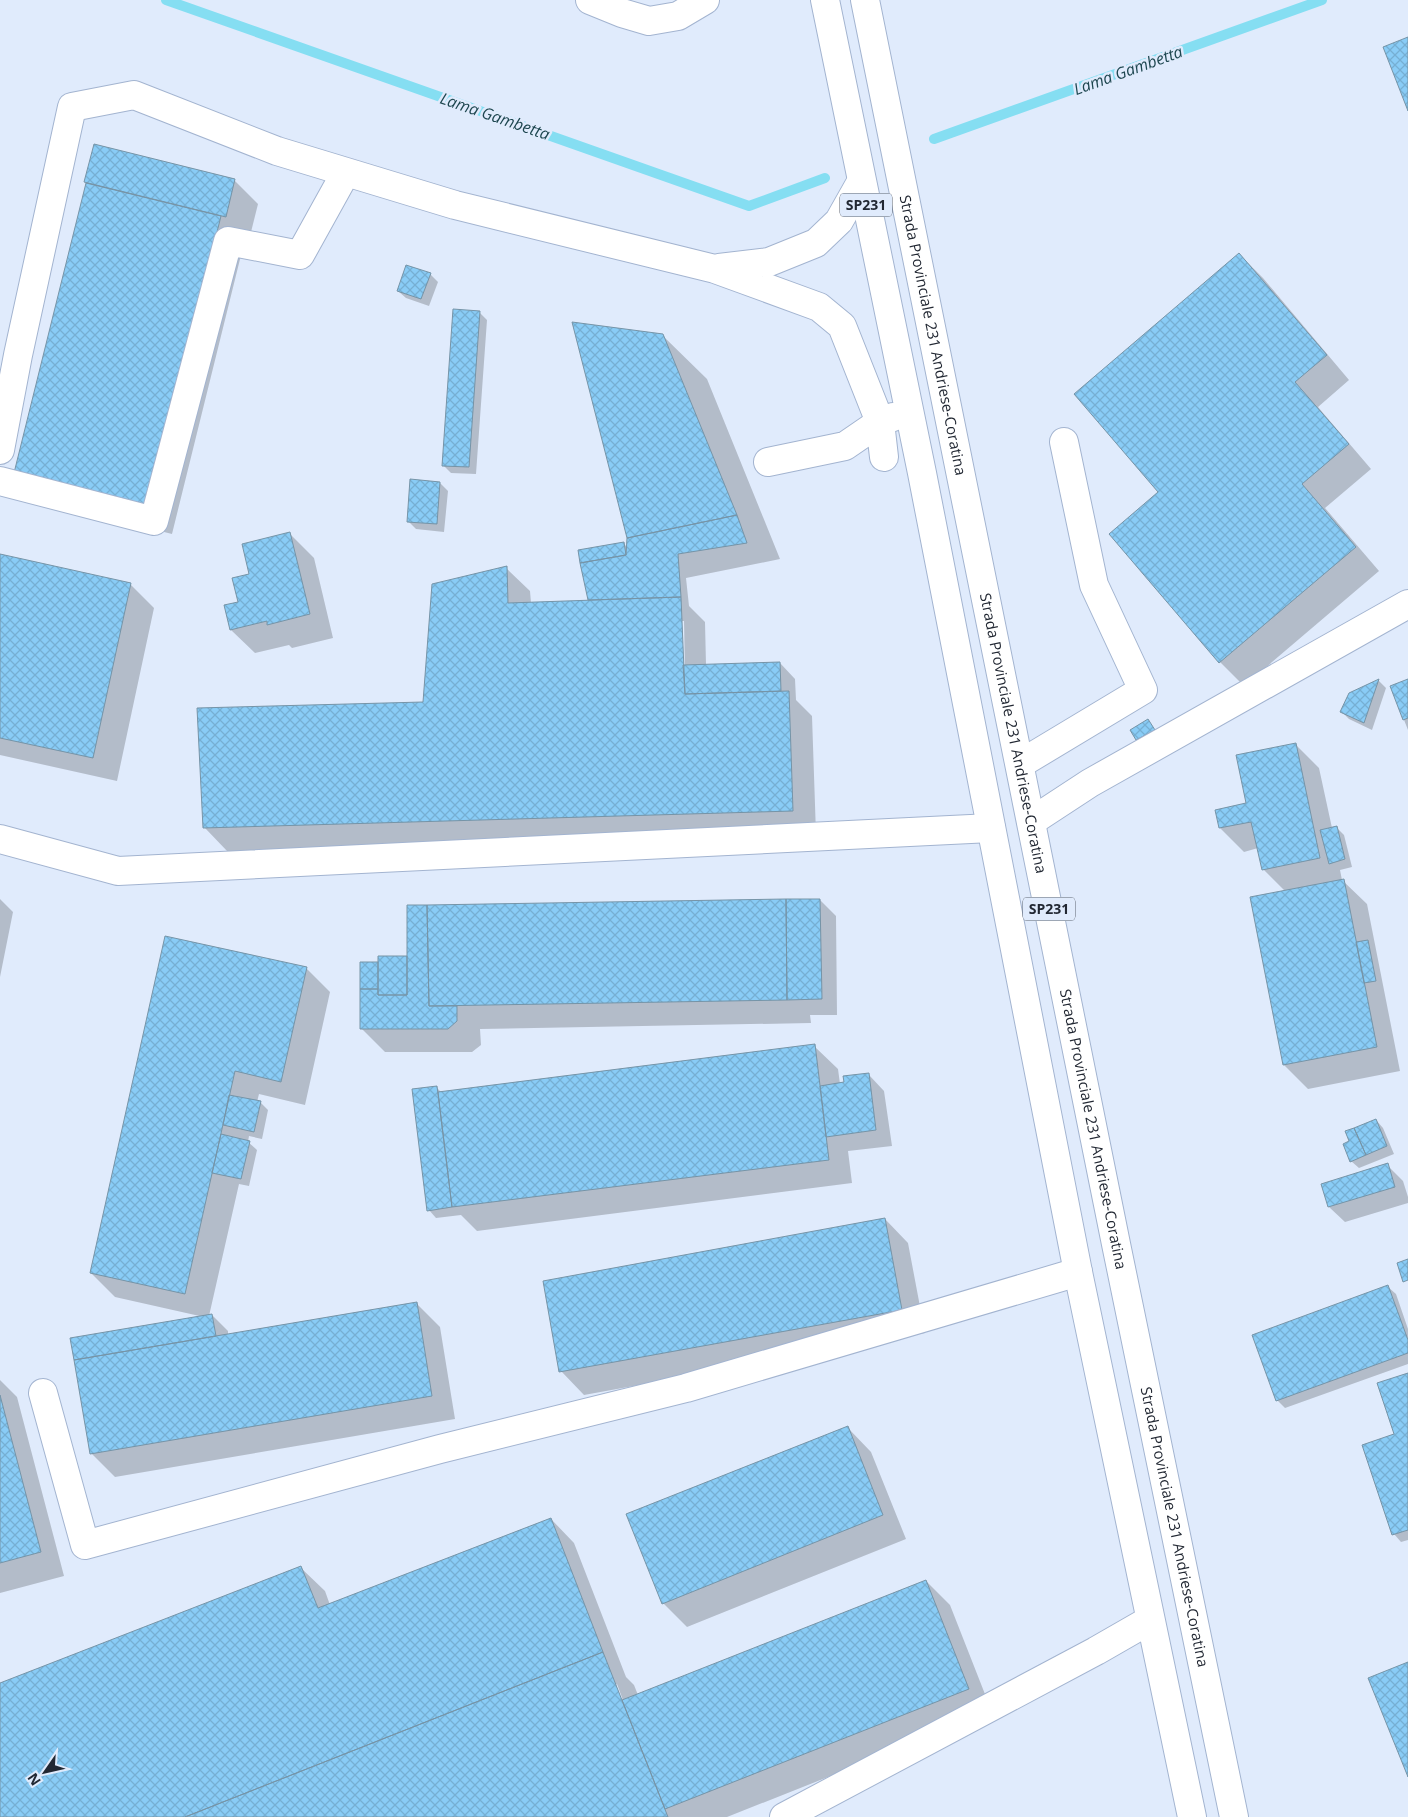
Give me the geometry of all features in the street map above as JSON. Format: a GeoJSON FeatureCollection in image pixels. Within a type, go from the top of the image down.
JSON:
{"type":"FeatureCollection","features":[{"type":"Feature","properties":{"kind":"main road"},"geometry":{"type":"LineString","coordinates":[[590,0],[649,22],[678,16],[705,0]]}},
{"type":"Feature","properties":{"kind":"main road","name":"SP231"},"geometry":{"type":"LineString","coordinates":[[825,0],[1078,1272],[1192,1817]]}},
{"type":"Feature","properties":{"kind":"main road","name":"Strada Provinciale 231 Andriese-Coratina"},"geometry":{"type":"LineString","coordinates":[[865,0],[1118,1254],[1234,1817]]}},
{"type":"Feature","properties":{"kind":"main road"},"geometry":{"type":"LineString","coordinates":[[0,450],[18,355],[72,107],[134,95],[277,151],[455,204],[715,269],[819,307],[842,326],[880,422],[884,457]]}},
{"type":"Feature","properties":{"kind":"main road"},"geometry":{"type":"LineString","coordinates":[[0,482],[154,521],[228,241],[300,255],[346,172]]}},
{"type":"Feature","properties":{"kind":"main road"},"geometry":{"type":"LineString","coordinates":[[715,269],[770,262],[816,243],[839,221],[862,182]]}},
{"type":"Feature","properties":{"kind":"main road"},"geometry":{"type":"LineString","coordinates":[[768,462],[845,446],[880,422],[908,410]]}},
{"type":"Feature","properties":{"kind":"main road"},"geometry":{"type":"LineString","coordinates":[[1020,764],[1143,690],[1094,585],[1064,442]]}},
{"type":"Feature","properties":{"kind":"main road"},"geometry":{"type":"LineString","coordinates":[[1032,821],[1090,783],[1408,604]]}},
{"type":"Feature","properties":{"kind":"main road"},"geometry":{"type":"LineString","coordinates":[[0,839],[118,871],[991,828]]}},
{"type":"Feature","properties":{"kind":"main road"},"geometry":{"type":"LineString","coordinates":[[42,1393],[85,1545],[440,1449],[686,1388],[1078,1272]]}},
{"type":"Feature","properties":{"kind":"main road"},"geometry":{"type":"LineString","coordinates":[[784,1817],[1096,1651],[1150,1620]]}},
{"type":"Feature","properties":{"kind":"building"},"geometry":{"type":"Polygon","coordinates":[[[1408,37],[1408,111],[1383,47],[1408,37]]]}},
{"type":"Feature","properties":{"kind":"building"},"geometry":{"type":"Polygon","coordinates":[[[94,144],[235,179],[226,217],[84,182],[94,144]]]}},
{"type":"Feature","properties":{"kind":"building"},"geometry":{"type":"Polygon","coordinates":[[[86,183],[221,216],[148,511],[13,477],[86,183]]]}},
{"type":"Feature","properties":{"kind":"building"},"geometry":{"type":"Polygon","coordinates":[[[1239,253],[1327,355],[1295,382],[1349,444],[1302,484],[1356,547],[1219,663],[1109,534],[1158,492],[1074,394],[1239,253]]]}},
{"type":"Feature","properties":{"kind":"building"},"geometry":{"type":"Polygon","coordinates":[[[406,265],[431,273],[421,299],[397,291],[406,265]]]}},
{"type":"Feature","properties":{"kind":"building"},"geometry":{"type":"Polygon","coordinates":[[[453,309],[480,311],[469,467],[442,466],[453,309]]]}},
{"type":"Feature","properties":{"kind":"building"},"geometry":{"type":"Polygon","coordinates":[[[572,322],[663,334],[737,515],[627,538],[572,322]]]}},
{"type":"Feature","properties":{"kind":"building"},"geometry":{"type":"Polygon","coordinates":[[[410,479],[440,482],[437,524],[407,522],[410,479]]]}},
{"type":"Feature","properties":{"kind":"building"},"geometry":{"type":"Polygon","coordinates":[[[737,515],[747,543],[678,554],[681,597],[588,600],[580,563],[626,555],[627,538],[737,515]]]}},
{"type":"Feature","properties":{"kind":"building"},"geometry":{"type":"Polygon","coordinates":[[[290,532],[310,614],[267,625],[267,621],[230,630],[224,605],[238,602],[232,578],[249,574],[242,544],[290,532]]]}},
{"type":"Feature","properties":{"kind":"building"},"geometry":{"type":"Polygon","coordinates":[[[624,542],[626,555],[580,563],[578,550],[624,542]]]}},
{"type":"Feature","properties":{"kind":"building"},"geometry":{"type":"Polygon","coordinates":[[[0,554],[131,583],[93,758],[0,738],[0,554]]]}},
{"type":"Feature","properties":{"kind":"building"},"geometry":{"type":"Polygon","coordinates":[[[507,566],[508,603],[681,597],[685,694],[789,691],[793,811],[203,828],[197,708],[423,702],[432,584],[507,566]]]}},
{"type":"Feature","properties":{"kind":"building"},"geometry":{"type":"Polygon","coordinates":[[[780,662],[781,691],[685,694],[683,665],[780,662]]]}},
{"type":"Feature","properties":{"kind":"building"},"geometry":{"type":"Polygon","coordinates":[[[1379,679],[1364,723],[1340,712],[1349,693],[1379,679]]]}},
{"type":"Feature","properties":{"kind":"building"},"geometry":{"type":"Polygon","coordinates":[[[1408,679],[1408,718],[1403,720],[1390,686],[1408,679]]]}},
{"type":"Feature","properties":{"kind":"building"},"geometry":{"type":"Polygon","coordinates":[[[1148,719],[1155,730],[1136,740],[1130,730],[1148,719]]]}},
{"type":"Feature","properties":{"kind":"building"},"geometry":{"type":"Polygon","coordinates":[[[1296,743],[1320,858],[1262,870],[1251,822],[1219,828],[1215,810],[1246,803],[1236,755],[1296,743]]]}},
{"type":"Feature","properties":{"kind":"building"},"geometry":{"type":"Polygon","coordinates":[[[1337,826],[1345,859],[1329,864],[1320,830],[1337,826]]]}},
{"type":"Feature","properties":{"kind":"building"},"geometry":{"type":"Polygon","coordinates":[[[1344,879],[1377,1047],[1283,1065],[1250,897],[1344,879]]]}},
{"type":"Feature","properties":{"kind":"building"},"geometry":{"type":"Polygon","coordinates":[[[786,899],[820,899],[822,999],[787,1000],[786,899]]]}},
{"type":"Feature","properties":{"kind":"building"},"geometry":{"type":"Polygon","coordinates":[[[786,899],[787,1000],[429,1006],[427,905],[786,899]]]}},
{"type":"Feature","properties":{"kind":"building"},"geometry":{"type":"Polygon","coordinates":[[[407,905],[427,905],[429,1006],[457,1006],[457,1021],[448,1029],[360,1029],[360,989],[378,989],[378,995],[407,995],[407,905]]]}},
{"type":"Feature","properties":{"kind":"building"},"geometry":{"type":"Polygon","coordinates":[[[165,936],[307,967],[281,1082],[235,1071],[185,1294],[90,1273],[165,936]]]}},
{"type":"Feature","properties":{"kind":"building"},"geometry":{"type":"Polygon","coordinates":[[[1368,940],[1376,981],[1364,983],[1356,942],[1368,940]]]}},
{"type":"Feature","properties":{"kind":"building"},"geometry":{"type":"Polygon","coordinates":[[[378,956],[407,956],[407,995],[378,995],[378,956]]]}},
{"type":"Feature","properties":{"kind":"building"},"geometry":{"type":"Polygon","coordinates":[[[360,962],[378,962],[378,989],[360,989],[360,962]]]}},
{"type":"Feature","properties":{"kind":"building"},"geometry":{"type":"Polygon","coordinates":[[[815,1044],[829,1160],[452,1207],[438,1092],[815,1044]]]}},
{"type":"Feature","properties":{"kind":"building"},"geometry":{"type":"Polygon","coordinates":[[[869,1073],[876,1130],[826,1137],[820,1086],[844,1082],[843,1076],[869,1073]]]}},
{"type":"Feature","properties":{"kind":"building"},"geometry":{"type":"Polygon","coordinates":[[[437,1086],[452,1207],[427,1211],[412,1089],[437,1086]]]}},
{"type":"Feature","properties":{"kind":"building"},"geometry":{"type":"Polygon","coordinates":[[[229,1095],[261,1101],[254,1132],[223,1125],[229,1095]]]}},
{"type":"Feature","properties":{"kind":"building"},"geometry":{"type":"Polygon","coordinates":[[[1376,1119],[1387,1146],[1366,1155],[1354,1128],[1376,1119]]]}},
{"type":"Feature","properties":{"kind":"building"},"geometry":{"type":"Polygon","coordinates":[[[1354,1128],[1366,1155],[1350,1162],[1343,1144],[1349,1141],[1345,1131],[1354,1128]]]}},
{"type":"Feature","properties":{"kind":"building"},"geometry":{"type":"Polygon","coordinates":[[[221,1134],[250,1141],[241,1179],[212,1173],[221,1134]]]}},
{"type":"Feature","properties":{"kind":"building"},"geometry":{"type":"Polygon","coordinates":[[[1388,1163],[1395,1187],[1328,1207],[1321,1184],[1388,1163]]]}},
{"type":"Feature","properties":{"kind":"building"},"geometry":{"type":"Polygon","coordinates":[[[885,1218],[902,1310],[559,1372],[543,1281],[885,1218]]]}},
{"type":"Feature","properties":{"kind":"building"},"geometry":{"type":"Polygon","coordinates":[[[1408,1259],[1408,1280],[1403,1282],[1397,1263],[1408,1259]]]}},
{"type":"Feature","properties":{"kind":"building"},"geometry":{"type":"Polygon","coordinates":[[[1388,1285],[1408,1340],[1408,1353],[1276,1401],[1252,1335],[1388,1285]]]}},
{"type":"Feature","properties":{"kind":"building"},"geometry":{"type":"Polygon","coordinates":[[[417,1302],[432,1396],[90,1454],[74,1360],[417,1302]]]}},
{"type":"Feature","properties":{"kind":"building"},"geometry":{"type":"Polygon","coordinates":[[[212,1314],[216,1336],[74,1360],[70,1338],[212,1314]]]}},
{"type":"Feature","properties":{"kind":"building"},"geometry":{"type":"Polygon","coordinates":[[[1408,1373],[1408,1530],[1392,1535],[1362,1445],[1394,1434],[1377,1383],[1408,1373]]]}},
{"type":"Feature","properties":{"kind":"building"},"geometry":{"type":"Polygon","coordinates":[[[0,1395],[41,1552],[0,1563],[0,1395]]]}},
{"type":"Feature","properties":{"kind":"building"},"geometry":{"type":"Polygon","coordinates":[[[848,1426],[883,1515],[662,1604],[626,1514],[848,1426]]]}},
{"type":"Feature","properties":{"kind":"building"},"geometry":{"type":"Polygon","coordinates":[[[551,1518],[603,1652],[185,1817],[0,1817],[0,1683],[301,1566],[318,1608],[551,1518]]]}},
{"type":"Feature","properties":{"kind":"building"},"geometry":{"type":"Polygon","coordinates":[[[926,1580],[969,1689],[665,1809],[622,1700],[926,1580]]]}},
{"type":"Feature","properties":{"kind":"building"},"geometry":{"type":"Polygon","coordinates":[[[603,1652],[668,1817],[185,1817],[603,1652]]]}},
{"type":"Feature","properties":{"kind":"building"},"geometry":{"type":"Polygon","coordinates":[[[1408,1662],[1408,1777],[1368,1678],[1408,1662]]]}},
{"type":"Feature","properties":{"kind":"waterway","name":"Lama Gambetta"},"geometry":{"type":"LineString","coordinates":[[166,0],[749,206],[825,178]]}},
{"type":"Feature","properties":{"kind":"waterway","name":"Lama Gambetta"},"geometry":{"type":"LineString","coordinates":[[934,139],[1322,0]]}}]}
